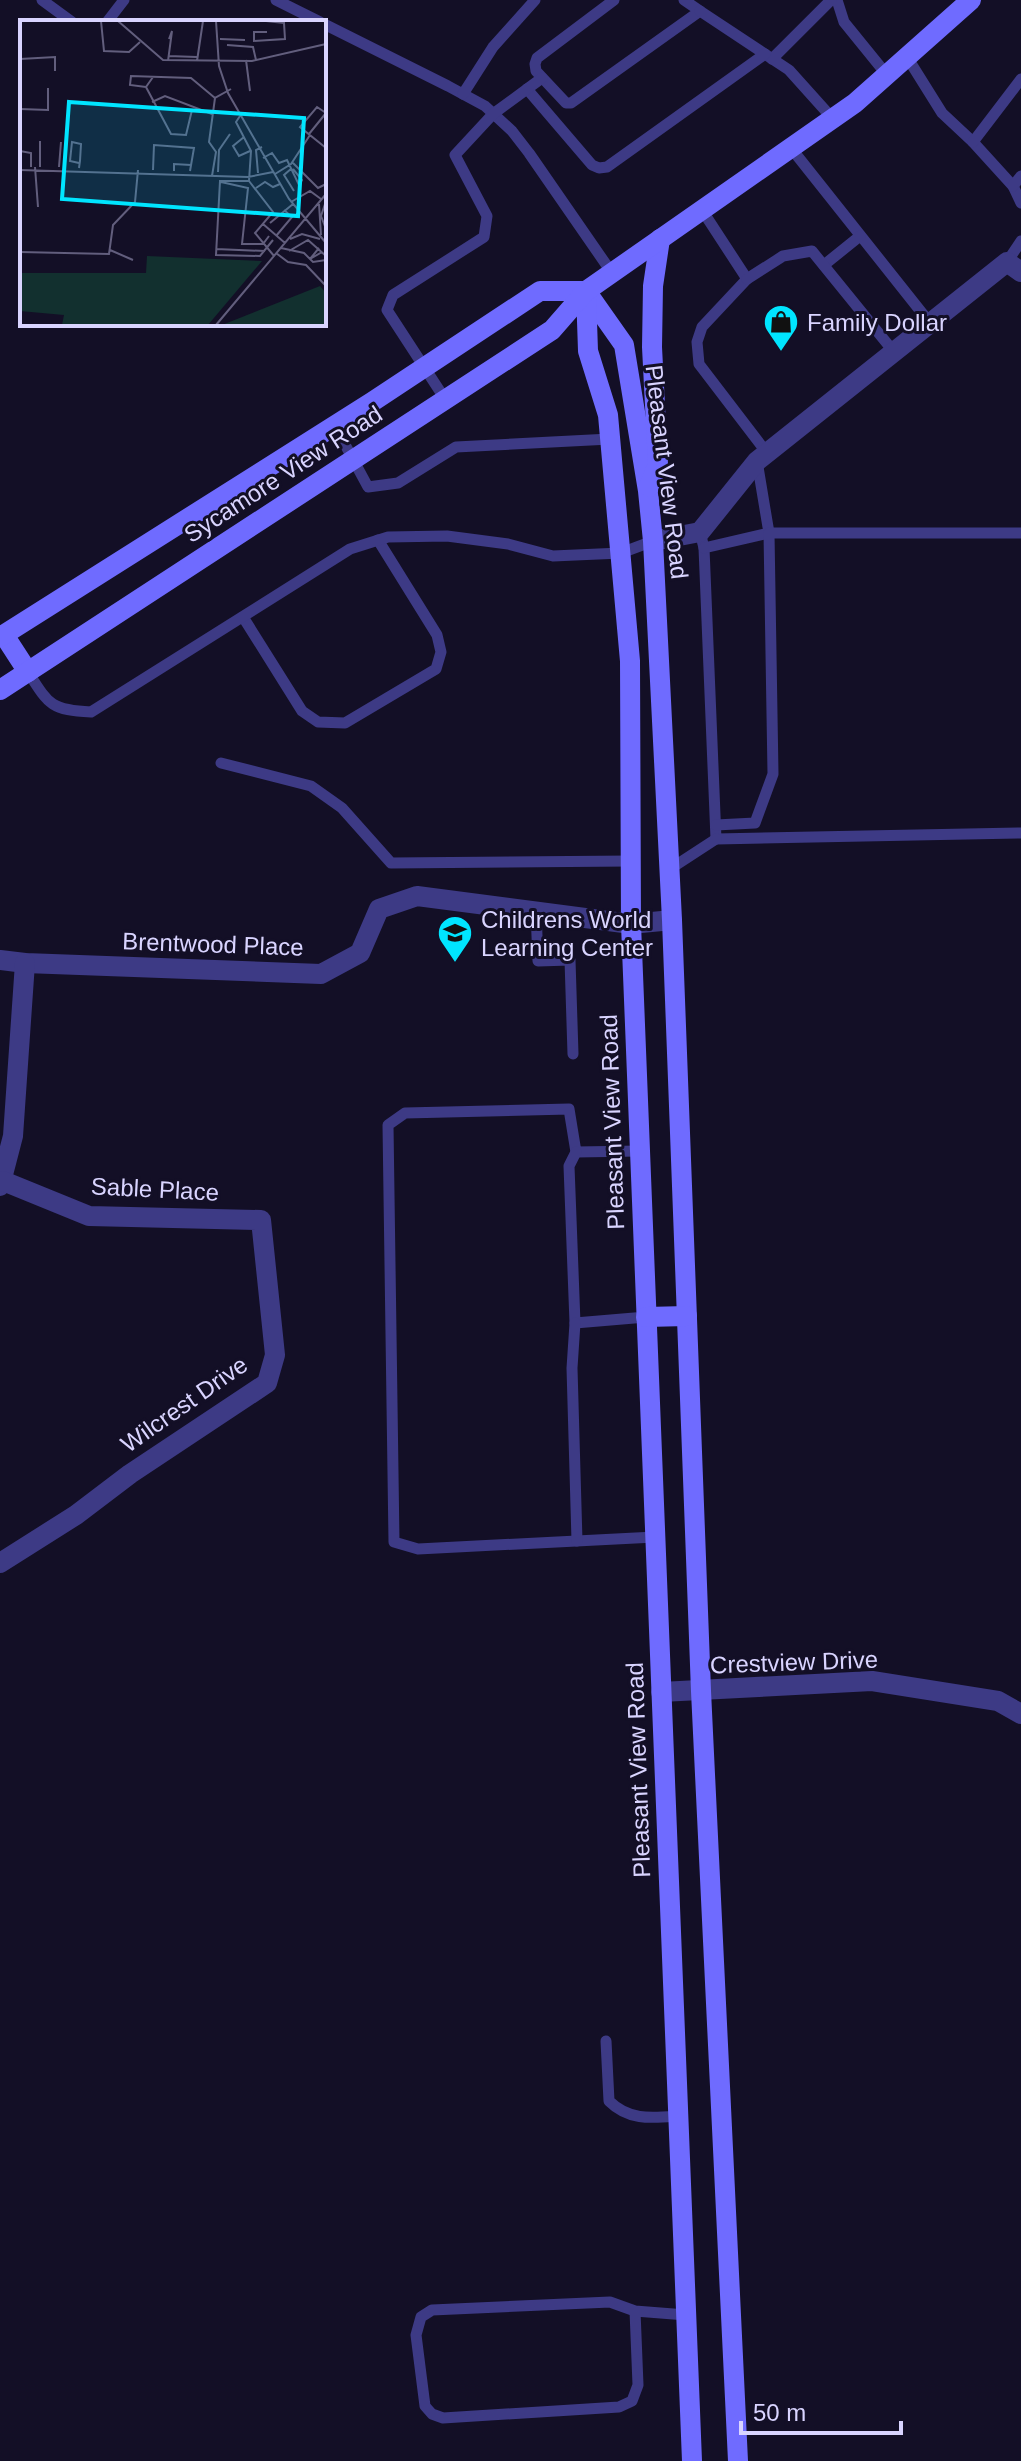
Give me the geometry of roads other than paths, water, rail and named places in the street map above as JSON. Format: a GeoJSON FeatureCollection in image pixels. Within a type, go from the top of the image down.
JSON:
{"type":"FeatureCollection","features":[{"type":"Feature","properties":{"kind":"main road","name":"Sycamore View Road"},"geometry":{"type":"LineString","coordinates":[[0,690],[552,330],[586,291],[855,103],[971,0]]}},
{"type":"Feature","properties":{"kind":"main road"},"geometry":{"type":"LineString","coordinates":[[648,491],[658,464],[652,347],[653,286],[660,239]]}},
{"type":"Feature","properties":{"kind":"main road","name":"Sycamore View Road"},"geometry":{"type":"LineString","coordinates":[[2,636],[335,426],[540,291],[586,291]]}},
{"type":"Feature","properties":{"kind":"main road","name":"Pleasant View Road"},"geometry":{"type":"LineString","coordinates":[[586,291],[624,345],[653,541],[670,869],[701,1691],[738,2461]]}},
{"type":"Feature","properties":{"kind":"main road","name":"Pleasant View Road"},"geometry":{"type":"LineString","coordinates":[[586,291],[588,351],[608,415],[630,661],[631,924],[692,2461]]}},
{"type":"Feature","properties":{"kind":"main road"},"geometry":{"type":"LineString","coordinates":[[2,636],[28,672]]}},
{"type":"Feature","properties":{"kind":"main road"},"geometry":{"type":"LineString","coordinates":[[646,1317],[687,1316]]}},
{"type":"Feature","properties":{"kind":"street"},"geometry":{"type":"LineString","coordinates":[[653,541],[702,540],[762,457],[930,323],[1014,267]]}},
{"type":"Feature","properties":{"kind":"street","name":"Brentwood Place"},"geometry":{"type":"LineString","coordinates":[[0,960],[321,974],[360,953],[379,909],[417,896],[631,924],[672,920]]}},
{"type":"Feature","properties":{"kind":"street"},"geometry":{"type":"LineString","coordinates":[[1,1183],[13,1136],[25,963]]}},
{"type":"Feature","properties":{"kind":"street","name":"Sable Place"},"geometry":{"type":"LineString","coordinates":[[1,1183],[89,1216],[261,1220]]}},
{"type":"Feature","properties":{"kind":"street","name":"Wilcrest Drive"},"geometry":{"type":"LineString","coordinates":[[0,1563],[76,1515],[130,1474],[267,1383],[275,1355],[261,1220]]}},
{"type":"Feature","properties":{"kind":"street","name":"Crestview Drive"},"geometry":{"type":"LineString","coordinates":[[661,1692],[872,1681],[998,1701],[1021,1714]]}},
{"type":"Feature","properties":{"kind":"lane"},"geometry":{"type":"LineString","coordinates":[[42,0],[69,20]]}},
{"type":"Feature","properties":{"kind":"lane"},"geometry":{"type":"LineString","coordinates":[[109,20],[124,0]]}},
{"type":"Feature","properties":{"kind":"lane"},"geometry":{"type":"LineString","coordinates":[[276,0],[316,20]]}},
{"type":"Feature","properties":{"kind":"lane"},"geometry":{"type":"LineString","coordinates":[[463,94],[493,47],[535,0]]}},
{"type":"Feature","properties":{"kind":"lane"},"geometry":{"type":"LineString","coordinates":[[614,0],[537,58],[535,64],[542,78],[562,101],[571,103],[700,11]]}},
{"type":"Feature","properties":{"kind":"lane"},"geometry":{"type":"LineString","coordinates":[[684,0],[789,70],[833,119]]}},
{"type":"Feature","properties":{"kind":"lane"},"geometry":{"type":"LineString","coordinates":[[527,89],[592,165],[599,168],[607,167],[768,56],[834,0],[844,22],[887,75]]}},
{"type":"Feature","properties":{"kind":"lane"},"geometry":{"type":"LineString","coordinates":[[326,25],[463,94],[493,114],[512,131],[529,153],[612,273]]}},
{"type":"Feature","properties":{"kind":"lane"},"geometry":{"type":"LineString","coordinates":[[907,57],[942,113],[1017,181],[1021,203]]}},
{"type":"Feature","properties":{"kind":"lane"},"geometry":{"type":"LineString","coordinates":[[445,399],[387,310],[393,295],[484,237],[487,216],[455,155],[493,114],[542,78]]}},
{"type":"Feature","properties":{"kind":"lane"},"geometry":{"type":"LineString","coordinates":[[973,142],[1021,79]]}},
{"type":"Feature","properties":{"kind":"lane"},"geometry":{"type":"LineString","coordinates":[[791,148],[930,323]]}},
{"type":"Feature","properties":{"kind":"lane"},"geometry":{"type":"LineString","coordinates":[[702,210],[747,279]]}},
{"type":"Feature","properties":{"kind":"lane"},"geometry":{"type":"LineString","coordinates":[[824,265],[860,236]]}},
{"type":"Feature","properties":{"kind":"lane"},"geometry":{"type":"LineString","coordinates":[[1014,267],[1021,241]]}},
{"type":"Feature","properties":{"kind":"lane"},"geometry":{"type":"LineString","coordinates":[[716,825],[755,823],[773,774],[769,533],[762,457],[699,364],[697,342],[702,327],[747,279],[783,256],[812,251],[894,352]]}},
{"type":"Feature","properties":{"kind":"lane"},"geometry":{"type":"LineString","coordinates":[[335,426],[368,487],[398,483],[456,447],[610,439]]}},
{"type":"Feature","properties":{"kind":"lane"},"geometry":{"type":"LineString","coordinates":[[716,839],[702,540],[769,533],[1021,533]]}},
{"type":"Feature","properties":{"kind":"lane"},"geometry":{"type":"LineString","coordinates":[[28,672],[44,698],[64,711],[91,712],[350,549],[388,537],[447,536],[508,544],[553,556],[621,553],[653,541]]}},
{"type":"Feature","properties":{"kind":"lane"},"geometry":{"type":"LineString","coordinates":[[243,617],[302,711],[318,722],[345,723],[436,669],[441,652],[437,635],[378,540]]}},
{"type":"Feature","properties":{"kind":"lane"},"geometry":{"type":"LineString","coordinates":[[221,763],[311,786],[342,808],[391,863],[630,861]]}},
{"type":"Feature","properties":{"kind":"lane"},"geometry":{"type":"LineString","coordinates":[[670,869],[716,839],[1021,833]]}},
{"type":"Feature","properties":{"kind":"lane"},"geometry":{"type":"LineString","coordinates":[[536,911],[538,961],[570,960],[573,1054]]}},
{"type":"Feature","properties":{"kind":"lane"},"geometry":{"type":"LineString","coordinates":[[577,1541],[572,1368],[575,1323],[569,1166],[576,1152],[569,1109],[405,1113],[388,1125],[394,1542],[418,1549],[577,1541],[655,1537]]}},
{"type":"Feature","properties":{"kind":"lane"},"geometry":{"type":"LineString","coordinates":[[576,1152],[639,1151]]}},
{"type":"Feature","properties":{"kind":"lane"},"geometry":{"type":"LineString","coordinates":[[575,1323],[646,1317]]}},
{"type":"Feature","properties":{"kind":"lane"},"geometry":{"type":"LineString","coordinates":[[606,2041],[609,2101],[638,2117],[678,2116]]}},
{"type":"Feature","properties":{"kind":"lane"},"geometry":{"type":"LineString","coordinates":[[635,2311],[638,2385],[632,2401],[619,2407],[443,2418],[432,2414],[425,2406],[416,2335],[421,2317],[432,2310],[610,2302],[635,2311],[686,2315]]}},
{"type":"Feature","properties":{"kind":"place","name":"Family Dollar"},"geometry":{"type":"Point","coordinates":[781,353]}},
{"type":"Feature","properties":{"kind":"place","name":"Childrens World Learning Center"},"geometry":{"type":"Point","coordinates":[455,964]}}]}
